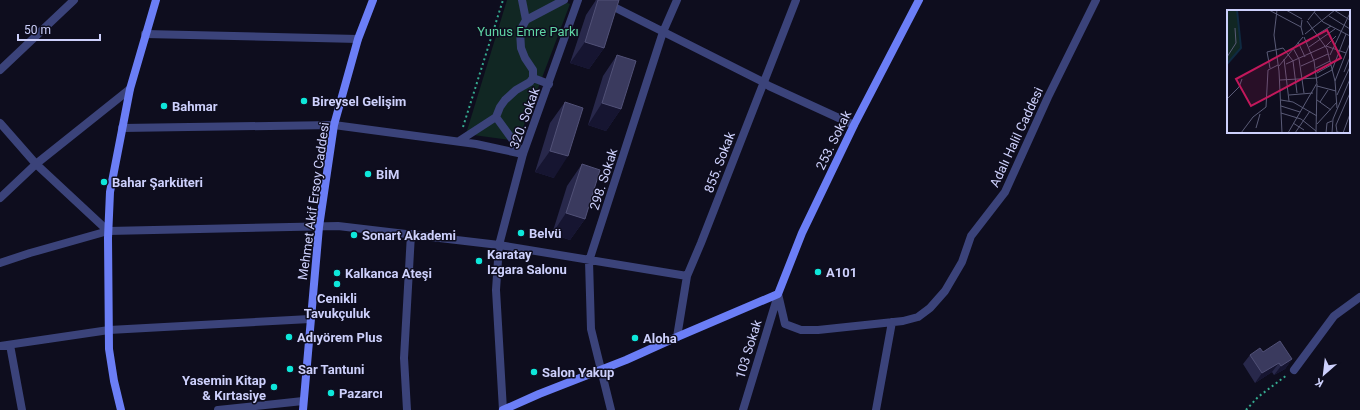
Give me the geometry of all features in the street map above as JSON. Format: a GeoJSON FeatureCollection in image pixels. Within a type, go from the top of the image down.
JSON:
{"type":"FeatureCollection","features":[{"type":"Feature","properties":{"kind":"street"},"geometry":{"type":"LineString","coordinates":[[0,70],[74,0]]}},
{"type":"Feature","properties":{"kind":"street"},"geometry":{"type":"LineString","coordinates":[[121,410],[114,381],[109,349],[108,231],[110,192],[130,89],[156,0]]}},
{"type":"Feature","properties":{"kind":"street","name":"Mehmet Akif Ersoy Caddesi"},"geometry":{"type":"LineString","coordinates":[[303,410],[319,227],[334,125],[358,39],[373,0]]}},
{"type":"Feature","properties":{"kind":"street"},"geometry":{"type":"LineString","coordinates":[[522,0],[526,20]]}},
{"type":"Feature","properties":{"kind":"street"},"geometry":{"type":"LineString","coordinates":[[458,141],[496,117],[505,100],[516,90],[530,82],[533,78],[533,70],[525,58],[521,48],[520,31],[526,20],[564,0]]}},
{"type":"Feature","properties":{"kind":"street","name":"320. Sokak"},"geometry":{"type":"LineString","coordinates":[[503,410],[496,290],[499,245],[523,154],[578,0]]}},
{"type":"Feature","properties":{"kind":"street"},"geometry":{"type":"LineString","coordinates":[[600,0],[769,86],[854,125]]}},
{"type":"Feature","properties":{"kind":"street","name":"298. Sokak"},"geometry":{"type":"LineString","coordinates":[[611,410],[591,329],[589,260],[663,32],[676,0]]}},
{"type":"Feature","properties":{"kind":"street","name":"855. Sokak"},"geometry":{"type":"LineString","coordinates":[[677,337],[687,276],[796,0]]}},
{"type":"Feature","properties":{"kind":"street","name":"253. Sokak"},"geometry":{"type":"LineString","coordinates":[[778,294],[802,233],[854,125],[919,0]]}},
{"type":"Feature","properties":{"kind":"street","name":"Adalı Halil Caddesi"},"geometry":{"type":"LineString","coordinates":[[778,294],[785,324],[801,330],[818,330],[903,321],[918,317],[930,308],[945,291],[962,262],[971,236],[1005,192],[1048,97],[1096,0]]}},
{"type":"Feature","properties":{"kind":"street"},"geometry":{"type":"LineString","coordinates":[[146,34],[358,39]]}},
{"type":"Feature","properties":{"kind":"street"},"geometry":{"type":"LineString","coordinates":[[533,78],[549,84]]}},
{"type":"Feature","properties":{"kind":"street"},"geometry":{"type":"LineString","coordinates":[[0,198],[36,164],[130,89]]}},
{"type":"Feature","properties":{"kind":"street"},"geometry":{"type":"LineString","coordinates":[[496,117],[523,154]]}},
{"type":"Feature","properties":{"kind":"street"},"geometry":{"type":"LineString","coordinates":[[0,122],[36,164],[108,231]]}},
{"type":"Feature","properties":{"kind":"street"},"geometry":{"type":"LineString","coordinates":[[122,128],[334,125],[458,141],[523,154]]}},
{"type":"Feature","properties":{"kind":"street"},"geometry":{"type":"LineString","coordinates":[[0,263],[108,231],[338,226],[499,245],[687,276]]}},
{"type":"Feature","properties":{"kind":"street"},"geometry":{"type":"LineString","coordinates":[[407,410],[404,358],[411,234]]}},
{"type":"Feature","properties":{"kind":"street"},"geometry":{"type":"LineString","coordinates":[[503,410],[539,394],[626,360],[778,294]]}},
{"type":"Feature","properties":{"kind":"street","name":"103 Sokak"},"geometry":{"type":"LineString","coordinates":[[743,410],[778,294]]}},
{"type":"Feature","properties":{"kind":"street"},"geometry":{"type":"LineString","coordinates":[[1294,370],[1334,316],[1360,296]]}},
{"type":"Feature","properties":{"kind":"street"},"geometry":{"type":"LineString","coordinates":[[0,346],[109,330],[310,319]]}},
{"type":"Feature","properties":{"kind":"street"},"geometry":{"type":"LineString","coordinates":[[876,410],[892,322]]}},
{"type":"Feature","properties":{"kind":"street"},"geometry":{"type":"LineString","coordinates":[[10,345],[22,410]]}},
{"type":"Feature","properties":{"kind":"street"},"geometry":{"type":"LineString","coordinates":[[218,410],[303,401]]}},
{"type":"Feature","properties":{"kind":"path"},"geometry":{"type":"LineString","coordinates":[[458,141],[503,0]]}},
{"type":"Feature","properties":{"kind":"path"},"geometry":{"type":"LineString","coordinates":[[1246,410],[1258,397],[1294,370]]}},
{"type":"Feature","properties":{"kind":"green space","name":"Yunus Emre Parkı"},"geometry":{"type":"Polygon","coordinates":[[[507,0],[560,0],[570,4],[518,141],[466,134],[507,0]]]}},
{"type":"Feature","properties":{"kind":"building"},"geometry":{"type":"Polygon","coordinates":[[[598,0],[619,0],[604,48],[585,42],[598,0]]]}},
{"type":"Feature","properties":{"kind":"building"},"geometry":{"type":"Polygon","coordinates":[[[617,55],[636,61],[621,109],[602,103],[617,55]]]}},
{"type":"Feature","properties":{"kind":"building"},"geometry":{"type":"Polygon","coordinates":[[[565,102],[583,108],[568,156],[550,151],[565,102]]]}},
{"type":"Feature","properties":{"kind":"building"},"geometry":{"type":"Polygon","coordinates":[[[582,164],[600,170],[585,219],[566,213],[582,164]]]}},
{"type":"Feature","properties":{"kind":"building"},"geometry":{"type":"Polygon","coordinates":[[[1280,341],[1292,359],[1281,366],[1279,363],[1262,373],[1250,355],[1260,348],[1263,352],[1280,341]]]}},
{"type":"Feature","properties":{"kind":"place","name":"Bireysel Gelişim"},"geometry":{"type":"Point","coordinates":[304,101]}},
{"type":"Feature","properties":{"kind":"place","name":"Bahmar"},"geometry":{"type":"Point","coordinates":[164,106]}},
{"type":"Feature","properties":{"kind":"place","name":"BİM"},"geometry":{"type":"Point","coordinates":[368,174]}},
{"type":"Feature","properties":{"kind":"place","name":"Bahar Şarküteri"},"geometry":{"type":"Point","coordinates":[104,182]}},
{"type":"Feature","properties":{"kind":"place","name":"Belvü"},"geometry":{"type":"Point","coordinates":[521,233]}},
{"type":"Feature","properties":{"kind":"place","name":"Sonart Akademi"},"geometry":{"type":"Point","coordinates":[354,235]}},
{"type":"Feature","properties":{"kind":"place","name":"Karatay Izgara Salonu"},"geometry":{"type":"Point","coordinates":[479,261]}},
{"type":"Feature","properties":{"kind":"place","name":"A101"},"geometry":{"type":"Point","coordinates":[818,272]}},
{"type":"Feature","properties":{"kind":"place","name":"Kalkanca Ateşi"},"geometry":{"type":"Point","coordinates":[337,273]}},
{"type":"Feature","properties":{"kind":"place","name":"Cenikli Tavukçuluk"},"geometry":{"type":"Point","coordinates":[337,284]}},
{"type":"Feature","properties":{"kind":"place","name":"Adıyörem Plus"},"geometry":{"type":"Point","coordinates":[289,337]}},
{"type":"Feature","properties":{"kind":"place","name":"Aloha"},"geometry":{"type":"Point","coordinates":[635,338]}},
{"type":"Feature","properties":{"kind":"place","name":"Sar Tantuni"},"geometry":{"type":"Point","coordinates":[290,369]}},
{"type":"Feature","properties":{"kind":"place","name":"Salon Yakup"},"geometry":{"type":"Point","coordinates":[534,372]}},
{"type":"Feature","properties":{"kind":"place","name":"Yasemin Kitap & Kırtasiye"},"geometry":{"type":"Point","coordinates":[274,387]}},
{"type":"Feature","properties":{"kind":"place","name":"Pazarcı"},"geometry":{"type":"Point","coordinates":[331,393]}}]}
